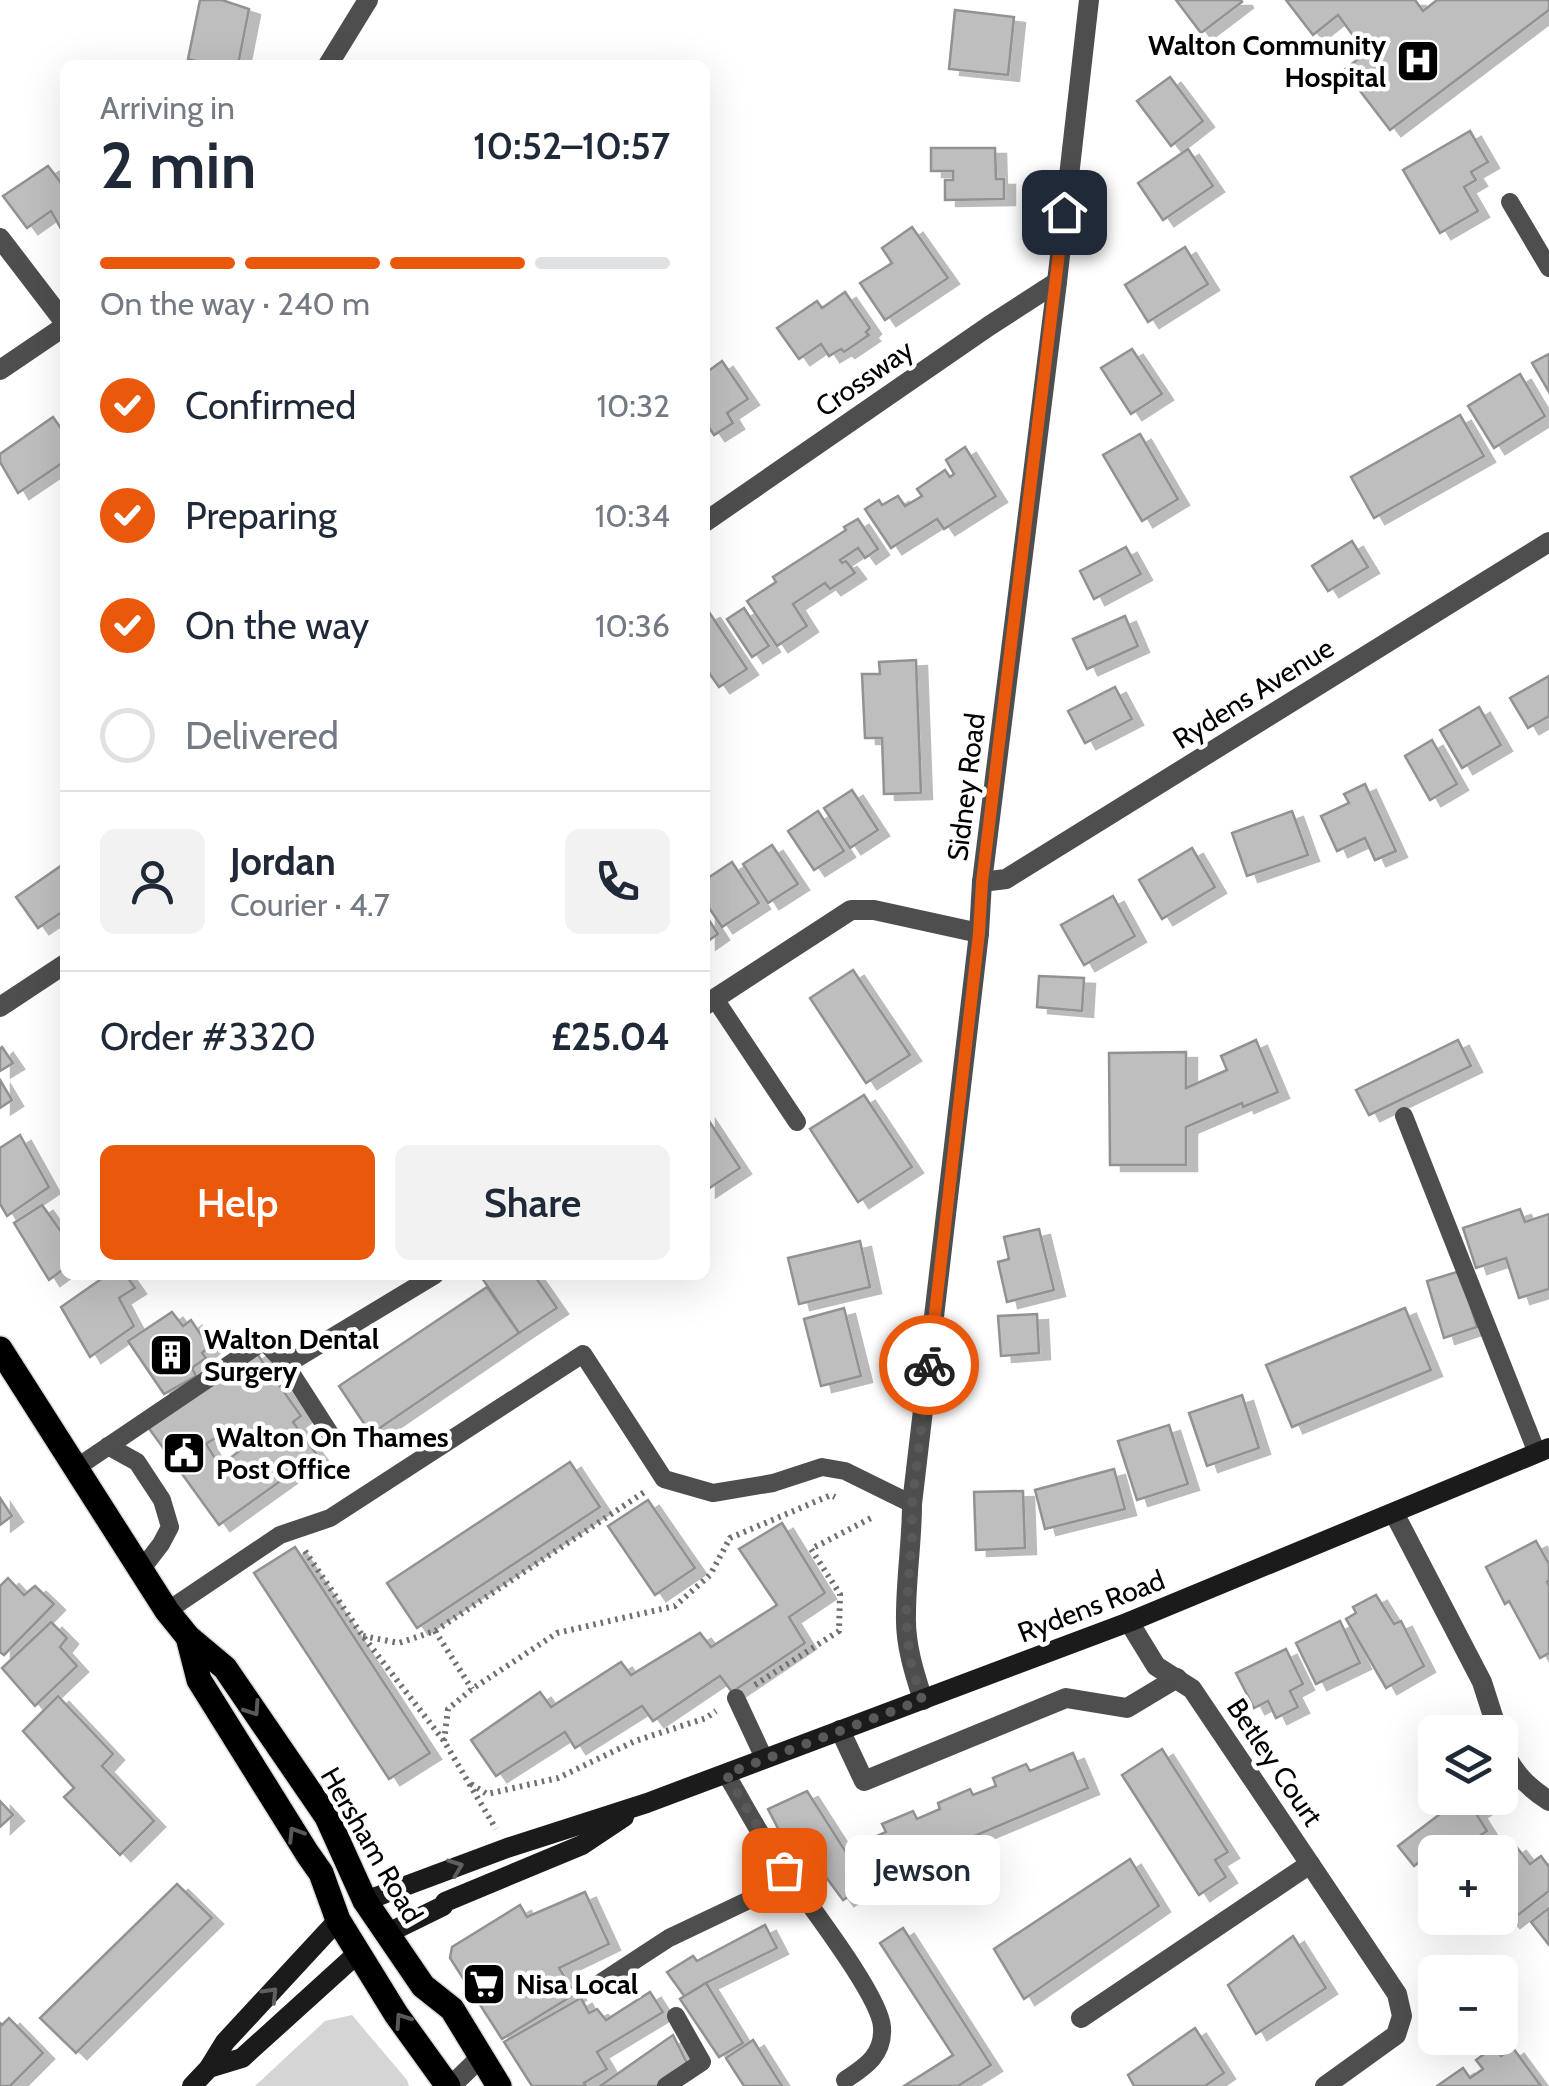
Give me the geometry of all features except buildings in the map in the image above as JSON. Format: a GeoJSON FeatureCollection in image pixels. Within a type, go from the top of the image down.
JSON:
{"type":"FeatureCollection","features":[{"type":"Feature","properties":{"kind":"main road","name":"Hersham Road"},"geometry":{"type":"LineString","coordinates":[[0,1348],[167,1611],[188,1637],[225,1668],[327,1817],[364,1901],[423,1986],[452,2009],[499,2086]]}},
{"type":"Feature","properties":{"kind":"main road","name":"Hersham Road"},"geometry":{"type":"LineString","coordinates":[[188,1637],[199,1680],[321,1873],[338,1920],[396,2014],[450,2086]]}},
{"type":"Feature","properties":{"kind":"main road"},"geometry":{"type":"LineString","coordinates":[[338,1920],[364,1901]]}},
{"type":"Feature","properties":{"kind":"main road"},"geometry":{"type":"LineString","coordinates":[[359,1952],[386,1934]]}},
{"type":"Feature","properties":{"kind":"street"},"geometry":{"type":"LineString","coordinates":[[331,60],[368,0]]}},
{"type":"Feature","properties":{"kind":"street","name":"Sidney Road"},"geometry":{"type":"LineString","coordinates":[[922,1700],[910,1660],[906,1617],[912,1504],[1088,0]]}},
{"type":"Feature","properties":{"kind":"street"},"geometry":{"type":"LineString","coordinates":[[0,238],[60,317]]}},
{"type":"Feature","properties":{"kind":"street","name":"Crossway"},"geometry":{"type":"LineString","coordinates":[[710,519],[1057,282]]}},
{"type":"Feature","properties":{"kind":"street"},"geometry":{"type":"LineString","coordinates":[[0,370],[60,328]]}},
{"type":"Feature","properties":{"kind":"street","name":"Rydens Avenue"},"geometry":{"type":"LineString","coordinates":[[982,882],[1006,878],[1549,542]]}},
{"type":"Feature","properties":{"kind":"street"},"geometry":{"type":"LineString","coordinates":[[710,1002],[851,910],[874,910],[979,933]]}},
{"type":"Feature","properties":{"kind":"street"},"geometry":{"type":"LineString","coordinates":[[0,1007],[60,967]]}},
{"type":"Feature","properties":{"kind":"street","name":"Rydens Road"},"geometry":{"type":"LineString","coordinates":[[364,1901],[726,1774],[1129,1622],[1543,1451]]}},
{"type":"Feature","properties":{"kind":"street"},"geometry":{"type":"LineString","coordinates":[[1394,1513],[1482,1682],[1493,1715]]}},
{"type":"Feature","properties":{"kind":"street","name":"Betley Court"},"geometry":{"type":"LineString","coordinates":[[1081,2018],[1310,1864],[1192,1688],[1156,1666],[1129,1622]]}},
{"type":"Feature","properties":{"kind":"street"},"geometry":{"type":"LineString","coordinates":[[840,1730],[864,1781],[1066,1698],[1127,1708],[1177,1678]]}},
{"type":"Feature","properties":{"kind":"street"},"geometry":{"type":"LineString","coordinates":[[1518,1773],[1526,1785],[1549,1801]]}},
{"type":"Feature","properties":{"kind":"street","name":"Rydens Road"},"geometry":{"type":"LineString","coordinates":[[386,1934],[446,1902],[582,1845],[647,1802]]}},
{"type":"Feature","properties":{"kind":"street"},"geometry":{"type":"LineString","coordinates":[[1310,1864],[1397,1994],[1402,2016],[1396,2036],[1325,2086]]}},
{"type":"Feature","properties":{"kind":"street"},"geometry":{"type":"LineString","coordinates":[[192,2086],[225,2042],[338,1920]]}},
{"type":"Feature","properties":{"kind":"street"},"geometry":{"type":"LineString","coordinates":[[209,2068],[242,2058],[359,1952]]}},
{"type":"Feature","properties":{"kind":"street"},"geometry":{"type":"LineString","coordinates":[[450,2086],[481,2058]]}},
{"type":"Feature","properties":{"kind":"lane"},"geometry":{"type":"LineString","coordinates":[[1510,202],[1549,268]]}},
{"type":"Feature","properties":{"kind":"lane"},"geometry":{"type":"LineString","coordinates":[[710,1002],[797,1122]]}},
{"type":"Feature","properties":{"kind":"lane"},"geometry":{"type":"LineString","coordinates":[[1404,1116],[1543,1451]]}},
{"type":"Feature","properties":{"kind":"lane"},"geometry":{"type":"LineString","coordinates":[[286,1365],[427,1280]]}},
{"type":"Feature","properties":{"kind":"lane"},"geometry":{"type":"LineString","coordinates":[[76,1468],[264,1340],[286,1365],[333,1438]]}},
{"type":"Feature","properties":{"kind":"lane"},"geometry":{"type":"LineString","coordinates":[[167,1611],[280,1534],[330,1518],[583,1354],[664,1479],[713,1494],[773,1483],[822,1467],[845,1471],[912,1504]]}},
{"type":"Feature","properties":{"kind":"lane"},"geometry":{"type":"LineString","coordinates":[[108,1446],[137,1462],[162,1500],[170,1527],[140,1570]]}},
{"type":"Feature","properties":{"kind":"lane"},"geometry":{"type":"LineString","coordinates":[[736,1698],[764,1758]]}},
{"type":"Feature","properties":{"kind":"lane"},"geometry":{"type":"LineString","coordinates":[[726,1774],[881,2018],[882,2039],[872,2062],[846,2080]]}},
{"type":"Feature","properties":{"kind":"lane"},"geometry":{"type":"LineString","coordinates":[[598,1985],[669,1938],[758,1898],[775,1886],[784,1870]]}},
{"type":"Feature","properties":{"kind":"lane"},"geometry":{"type":"LineString","coordinates":[[666,2086],[702,2062],[676,2016]]}},
{"type":"Feature","properties":{"kind":"path"},"geometry":{"type":"LineString","coordinates":[[362,1636],[399,1643],[435,1631],[664,1479]]}},
{"type":"Feature","properties":{"kind":"path"},"geometry":{"type":"LineString","coordinates":[[444,1741],[448,1710],[472,1689],[557,1633],[675,1606],[710,1574],[730,1538],[831,1495],[845,1502]]}},
{"type":"Feature","properties":{"kind":"path"},"geometry":{"type":"LineString","coordinates":[[860,1509],[912,1538]]}},
{"type":"Feature","properties":{"kind":"path"},"geometry":{"type":"LineString","coordinates":[[470,1784],[487,1794],[558,1778],[635,1741],[706,1718],[838,1631],[840,1594],[811,1550],[874,1516]]}},
{"type":"Feature","properties":{"kind":"path"},"geometry":{"type":"LineString","coordinates":[[291,1531],[362,1636],[444,1741],[507,1848]]}},
{"type":"Feature","properties":{"kind":"path"},"geometry":{"type":"LineString","coordinates":[[435,1631],[472,1689]]}},
{"type":"Feature","properties":{"kind":"shaded area"},"geometry":{"type":"Polygon","coordinates":[[[352,2015],[409,2086],[255,2086],[325,2021],[352,2015]]]}},
{"type":"Feature","properties":{"kind":"way so far"},"geometry":{"type":"LineString","coordinates":[[784,1870],[726,1774],[922,1700],[910,1660],[906,1617],[912,1504],[929,1365]]}},
{"type":"Feature","properties":{"kind":"place","name":"Walton Community Hospital"},"geometry":{"type":"Point","coordinates":[1418,61]}},
{"type":"Feature","properties":{"kind":"place","name":"Walton Dental Surgery"},"geometry":{"type":"Point","coordinates":[171,1355]}},
{"type":"Feature","properties":{"kind":"place","name":"Walton On Thames Post Office"},"geometry":{"type":"Point","coordinates":[184,1453]}},
{"type":"Feature","properties":{"kind":"place","name":"Jewson"},"geometry":{"type":"Point","coordinates":[784,1870]}},
{"type":"Feature","properties":{"kind":"place","name":"Nisa Local"},"geometry":{"type":"Point","coordinates":[484,1984]}},
{"type":"Feature","properties":{"kind":"route"},"geometry":{"type":"LineString","coordinates":[[929,1365],[982,882],[1064,212]]}}]}
